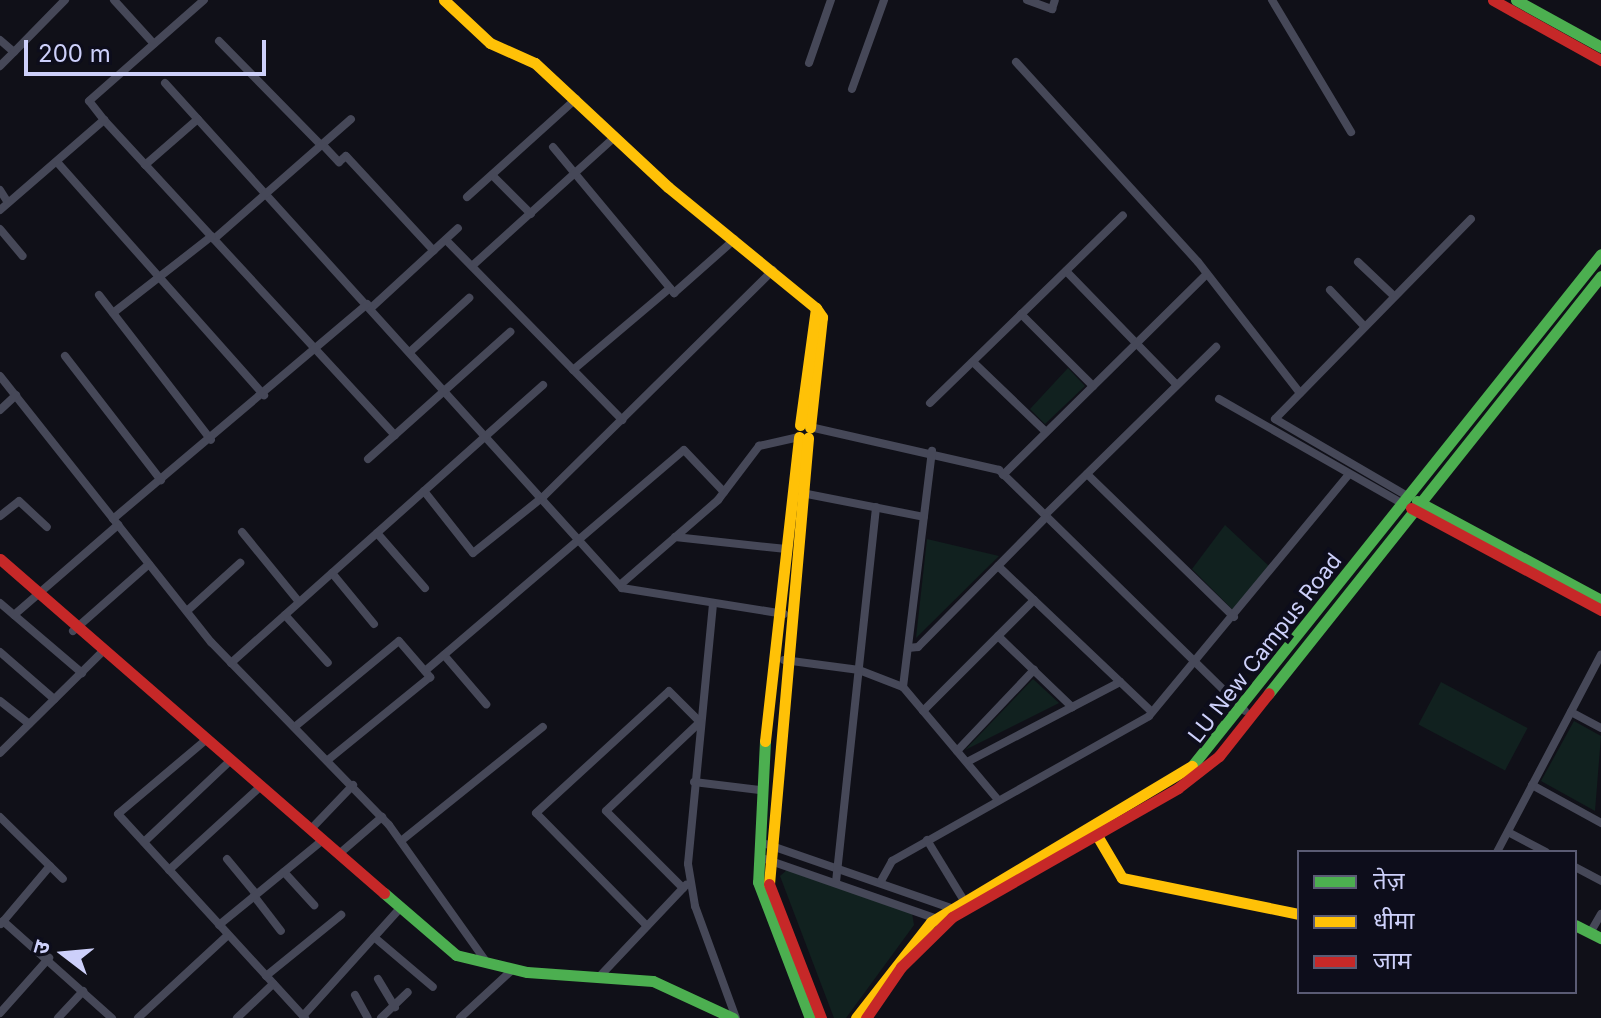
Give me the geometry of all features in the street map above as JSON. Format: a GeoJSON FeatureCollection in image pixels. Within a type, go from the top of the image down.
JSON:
{"type":"FeatureCollection","features":[{"type":"Feature","properties":{"kind":"street"},"geometry":{"type":"LineString","coordinates":[[0,66],[65,0]]}},
{"type":"Feature","properties":{"kind":"street"},"geometry":{"type":"LineString","coordinates":[[114,0],[154,44]]}},
{"type":"Feature","properties":{"kind":"street"},"geometry":{"type":"LineString","coordinates":[[444,0],[490,43],[535,63],[615,137],[816,308],[804,432],[786,549],[784,660],[763,842]]}},
{"type":"Feature","properties":{"kind":"street"},"geometry":{"type":"LineString","coordinates":[[809,63],[831,0]]}},
{"type":"Feature","properties":{"kind":"street"},"geometry":{"type":"LineString","coordinates":[[852,89],[884,0]]}},
{"type":"Feature","properties":{"kind":"street"},"geometry":{"type":"LineString","coordinates":[[1027,0],[1052,9],[1055,0]]}},
{"type":"Feature","properties":{"kind":"street"},"geometry":{"type":"LineString","coordinates":[[1272,0],[1351,132]]}},
{"type":"Feature","properties":{"kind":"street"},"geometry":{"type":"LineString","coordinates":[[1493,0],[1601,60]]}},
{"type":"Feature","properties":{"kind":"street"},"geometry":{"type":"LineString","coordinates":[[1516,0],[1601,47]]}},
{"type":"Feature","properties":{"kind":"street"},"geometry":{"type":"LineString","coordinates":[[199,2],[89,101],[395,435]]}},
{"type":"Feature","properties":{"kind":"street"},"geometry":{"type":"LineString","coordinates":[[0,40],[14,52]]}},
{"type":"Feature","properties":{"kind":"street"},"geometry":{"type":"LineString","coordinates":[[219,41],[339,162],[346,156],[434,251]]}},
{"type":"Feature","properties":{"kind":"street"},"geometry":{"type":"LineString","coordinates":[[1016,62],[1207,274],[1300,393]]}},
{"type":"Feature","properties":{"kind":"street"},"geometry":{"type":"LineString","coordinates":[[165,83],[488,434],[620,585],[713,604],[784,614]]}},
{"type":"Feature","properties":{"kind":"street"},"geometry":{"type":"LineString","coordinates":[[467,197],[576,99]]}},
{"type":"Feature","properties":{"kind":"street"},"geometry":{"type":"LineString","coordinates":[[145,165],[198,119]]}},
{"type":"Feature","properties":{"kind":"street"},"geometry":{"type":"LineString","coordinates":[[113,313],[158,275],[267,194],[351,119]]}},
{"type":"Feature","properties":{"kind":"street"},"geometry":{"type":"LineString","coordinates":[[0,210],[104,120]]}},
{"type":"Feature","properties":{"kind":"street"},"geometry":{"type":"LineString","coordinates":[[472,266],[615,137]]}},
{"type":"Feature","properties":{"kind":"street"},"geometry":{"type":"LineString","coordinates":[[553,147],[674,293],[736,239]]}},
{"type":"Feature","properties":{"kind":"street"},"geometry":{"type":"LineString","coordinates":[[57,162],[264,395]]}},
{"type":"Feature","properties":{"kind":"street"},"geometry":{"type":"LineString","coordinates":[[492,175],[531,214]]}},
{"type":"Feature","properties":{"kind":"street"},"geometry":{"type":"LineString","coordinates":[[0,190],[8,203]]}},
{"type":"Feature","properties":{"kind":"street"},"geometry":{"type":"LineString","coordinates":[[930,403],[1123,215]]}},
{"type":"Feature","properties":{"kind":"street"},"geometry":{"type":"LineString","coordinates":[[1406,501],[1277,425],[1300,393],[1471,219]]}},
{"type":"Feature","properties":{"kind":"street"},"geometry":{"type":"LineString","coordinates":[[14,615],[161,480],[458,228]]}},
{"type":"Feature","properties":{"kind":"street"},"geometry":{"type":"LineString","coordinates":[[0,229],[23,256]]}},
{"type":"Feature","properties":{"kind":"street"},"geometry":{"type":"LineString","coordinates":[[446,240],[622,420]]}},
{"type":"Feature","properties":{"kind":"street","name":"LU New Campus Road"},"geometry":{"type":"LineString","coordinates":[[856,1018],[889,967],[958,906],[1200,775],[1406,501],[1601,254]]}},
{"type":"Feature","properties":{"kind":"street"},"geometry":{"type":"LineString","coordinates":[[1358,262],[1394,296]]}},
{"type":"Feature","properties":{"kind":"street"},"geometry":{"type":"LineString","coordinates":[[424,491],[473,553],[543,497],[773,270]]}},
{"type":"Feature","properties":{"kind":"street"},"geometry":{"type":"LineString","coordinates":[[1066,271],[1177,385]]}},
{"type":"Feature","properties":{"kind":"street"},"geometry":{"type":"LineString","coordinates":[[1003,475],[1207,274]]}},
{"type":"Feature","properties":{"kind":"street","name":"LU New Campus Road"},"geometry":{"type":"LineString","coordinates":[[1247,713],[1418,507],[1601,276]]}},
{"type":"Feature","properties":{"kind":"street"},"geometry":{"type":"LineString","coordinates":[[573,370],[670,288]]}},
{"type":"Feature","properties":{"kind":"street"},"geometry":{"type":"LineString","coordinates":[[1330,290],[1364,326]]}},
{"type":"Feature","properties":{"kind":"street"},"geometry":{"type":"LineString","coordinates":[[99,295],[211,440]]}},
{"type":"Feature","properties":{"kind":"street"},"geometry":{"type":"LineString","coordinates":[[411,351],[469,298]]}},
{"type":"Feature","properties":{"kind":"street"},"geometry":{"type":"LineString","coordinates":[[1021,314],[1093,386]]}},
{"type":"Feature","properties":{"kind":"street"},"geometry":{"type":"LineString","coordinates":[[368,459],[510,332]]}},
{"type":"Feature","properties":{"kind":"street"},"geometry":{"type":"LineString","coordinates":[[908,648],[918,647],[1216,347]]}},
{"type":"Feature","properties":{"kind":"street"},"geometry":{"type":"LineString","coordinates":[[65,356],[161,480]]}},
{"type":"Feature","properties":{"kind":"street"},"geometry":{"type":"LineString","coordinates":[[973,362],[1046,432]]}},
{"type":"Feature","properties":{"kind":"street"},"geometry":{"type":"LineString","coordinates":[[0,376],[231,663],[286,723],[297,725],[382,817],[489,967]]}},
{"type":"Feature","properties":{"kind":"street"},"geometry":{"type":"LineString","coordinates":[[231,663],[543,385]]}},
{"type":"Feature","properties":{"kind":"street"},"geometry":{"type":"LineString","coordinates":[[0,410],[16,395]]}},
{"type":"Feature","properties":{"kind":"street"},"geometry":{"type":"LineString","coordinates":[[1219,399],[1349,474],[1601,600]]}},
{"type":"Feature","properties":{"kind":"street"},"geometry":{"type":"LineString","coordinates":[[804,432],[802,493],[760,790],[767,879],[821,1018]]}},
{"type":"Feature","properties":{"kind":"street"},"geometry":{"type":"LineString","coordinates":[[620,585],[724,492],[759,446],[804,432],[932,451],[980,461],[1003,475],[1247,713]]}},
{"type":"Feature","properties":{"kind":"street"},"geometry":{"type":"LineString","coordinates":[[425,671],[684,450],[724,492]]}},
{"type":"Feature","properties":{"kind":"street"},"geometry":{"type":"LineString","coordinates":[[903,687],[932,451]]}},
{"type":"Feature","properties":{"kind":"street"},"geometry":{"type":"LineString","coordinates":[[1087,474],[1234,617]]}},
{"type":"Feature","properties":{"kind":"street"},"geometry":{"type":"LineString","coordinates":[[881,881],[892,861],[1152,712],[1196,663],[1349,474]]}},
{"type":"Feature","properties":{"kind":"street"},"geometry":{"type":"LineString","coordinates":[[802,493],[924,517]]}},
{"type":"Feature","properties":{"kind":"street"},"geometry":{"type":"LineString","coordinates":[[0,516],[19,501],[47,527]]}},
{"type":"Feature","properties":{"kind":"street"},"geometry":{"type":"LineString","coordinates":[[836,882],[876,507]]}},
{"type":"Feature","properties":{"kind":"street"},"geometry":{"type":"LineString","coordinates":[[1418,507],[1601,610]]}},
{"type":"Feature","properties":{"kind":"street"},"geometry":{"type":"LineString","coordinates":[[242,532],[299,602]]}},
{"type":"Feature","properties":{"kind":"street"},"geometry":{"type":"LineString","coordinates":[[377,533],[425,588]]}},
{"type":"Feature","properties":{"kind":"street"},"geometry":{"type":"LineString","coordinates":[[675,537],[786,549]]}},
{"type":"Feature","properties":{"kind":"street"},"geometry":{"type":"LineString","coordinates":[[0,559],[35,594],[398,910],[456,955],[510,973]]}},
{"type":"Feature","properties":{"kind":"street"},"geometry":{"type":"LineString","coordinates":[[187,611],[240,563]]}},
{"type":"Feature","properties":{"kind":"street"},"geometry":{"type":"LineString","coordinates":[[75,629],[149,564]]}},
{"type":"Feature","properties":{"kind":"street"},"geometry":{"type":"LineString","coordinates":[[998,566],[1152,712]]}},
{"type":"Feature","properties":{"kind":"street"},"geometry":{"type":"LineString","coordinates":[[0,568],[35,594]]}},
{"type":"Feature","properties":{"kind":"street"},"geometry":{"type":"LineString","coordinates":[[332,573],[374,624]]}},
{"type":"Feature","properties":{"kind":"street"},"geometry":{"type":"LineString","coordinates":[[923,711],[1034,600]]}},
{"type":"Feature","properties":{"kind":"street"},"geometry":{"type":"LineString","coordinates":[[0,603],[82,673]]}},
{"type":"Feature","properties":{"kind":"street"},"geometry":{"type":"LineString","coordinates":[[713,604],[694,782],[691,881],[734,1018]]}},
{"type":"Feature","properties":{"kind":"street"},"geometry":{"type":"LineString","coordinates":[[285,615],[328,663]]}},
{"type":"Feature","properties":{"kind":"street"},"geometry":{"type":"LineString","coordinates":[[998,636],[1072,707]]}},
{"type":"Feature","properties":{"kind":"street"},"geometry":{"type":"LineString","coordinates":[[297,725],[399,641],[430,677],[329,759]]}},
{"type":"Feature","properties":{"kind":"street"},"geometry":{"type":"LineString","coordinates":[[0,652],[54,699]]}},
{"type":"Feature","properties":{"kind":"street"},"geometry":{"type":"LineString","coordinates":[[0,753],[102,652]]}},
{"type":"Feature","properties":{"kind":"street"},"geometry":{"type":"LineString","coordinates":[[444,655],[486,704]]}},
{"type":"Feature","properties":{"kind":"street"},"geometry":{"type":"LineString","coordinates":[[1498,850],[1571,712],[1598,668],[1601,655]]}},
{"type":"Feature","properties":{"kind":"street"},"geometry":{"type":"LineString","coordinates":[[784,660],[859,670],[903,687],[998,800]]}},
{"type":"Feature","properties":{"kind":"street"},"geometry":{"type":"LineString","coordinates":[[957,751],[1034,670]]}},
{"type":"Feature","properties":{"kind":"street"},"geometry":{"type":"LineString","coordinates":[[967,762],[1120,682]]}},
{"type":"Feature","properties":{"kind":"street"},"geometry":{"type":"LineString","coordinates":[[647,926],[536,813],[669,691],[700,722]]}},
{"type":"Feature","properties":{"kind":"street"},"geometry":{"type":"LineString","coordinates":[[0,701],[29,724]]}},
{"type":"Feature","properties":{"kind":"street"},"geometry":{"type":"LineString","coordinates":[[1571,712],[1601,728]]}},
{"type":"Feature","properties":{"kind":"street"},"geometry":{"type":"LineString","coordinates":[[683,888],[606,811],[700,722]]}},
{"type":"Feature","properties":{"kind":"street"},"geometry":{"type":"LineString","coordinates":[[401,841],[543,727]]}},
{"type":"Feature","properties":{"kind":"street"},"geometry":{"type":"LineString","coordinates":[[205,742],[118,814],[304,1017],[398,910]]}},
{"type":"Feature","properties":{"kind":"street"},"geometry":{"type":"LineString","coordinates":[[144,842],[228,762]]}},
{"type":"Feature","properties":{"kind":"street"},"geometry":{"type":"LineString","coordinates":[[694,782],[760,790]]}},
{"type":"Feature","properties":{"kind":"street"},"geometry":{"type":"LineString","coordinates":[[311,829],[353,785]]}},
{"type":"Feature","properties":{"kind":"street"},"geometry":{"type":"LineString","coordinates":[[1532,785],[1600,818]]}},
{"type":"Feature","properties":{"kind":"street"},"geometry":{"type":"LineString","coordinates":[[259,788],[311,829],[320,842],[339,854],[456,963],[510,973],[669,990],[718,1018]]}},
{"type":"Feature","properties":{"kind":"street"},"geometry":{"type":"LineString","coordinates":[[169,870],[259,788]]}},
{"type":"Feature","properties":{"kind":"street"},"geometry":{"type":"LineString","coordinates":[[0,817],[63,879]]}},
{"type":"Feature","properties":{"kind":"street"},"geometry":{"type":"LineString","coordinates":[[339,854],[382,817]]}},
{"type":"Feature","properties":{"kind":"street"},"geometry":{"type":"LineString","coordinates":[[0,832],[8,824]]}},
{"type":"Feature","properties":{"kind":"street"},"geometry":{"type":"LineString","coordinates":[[1094,830],[1122,878],[1297,914]]}},
{"type":"Feature","properties":{"kind":"street"},"geometry":{"type":"LineString","coordinates":[[1508,832],[1542,850]]}},
{"type":"Feature","properties":{"kind":"street"},"geometry":{"type":"LineString","coordinates":[[927,840],[958,906]]}},
{"type":"Feature","properties":{"kind":"street"},"geometry":{"type":"LineString","coordinates":[[219,925],[320,842]]}},
{"type":"Feature","properties":{"kind":"street"},"geometry":{"type":"LineString","coordinates":[[763,842],[958,906]]}},
{"type":"Feature","properties":{"kind":"street"},"geometry":{"type":"LineString","coordinates":[[763,858],[941,921]]}},
{"type":"Feature","properties":{"kind":"street"},"geometry":{"type":"LineString","coordinates":[[763,858],[758,882],[810,1018]]}},
{"type":"Feature","properties":{"kind":"street"},"geometry":{"type":"LineString","coordinates":[[227,859],[281,931]]}},
{"type":"Feature","properties":{"kind":"street"},"geometry":{"type":"LineString","coordinates":[[50,866],[1,923],[49,958],[112,1018]]}},
{"type":"Feature","properties":{"kind":"street"},"geometry":{"type":"LineString","coordinates":[[1577,868],[1601,881]]}},
{"type":"Feature","properties":{"kind":"street"},"geometry":{"type":"LineString","coordinates":[[284,872],[314,905]]}},
{"type":"Feature","properties":{"kind":"street"},"geometry":{"type":"LineString","coordinates":[[599,977],[691,881]]}},
{"type":"Feature","properties":{"kind":"street"},"geometry":{"type":"LineString","coordinates":[[1577,926],[1596,936],[1601,914]]}},
{"type":"Feature","properties":{"kind":"street"},"geometry":{"type":"LineString","coordinates":[[266,976],[341,915]]}},
{"type":"Feature","properties":{"kind":"street","name":"LU New Campus Road"},"geometry":{"type":"LineString","coordinates":[[866,1018],[941,921]]}},
{"type":"Feature","properties":{"kind":"street"},"geometry":{"type":"LineString","coordinates":[[138,1018],[228,935]]}},
{"type":"Feature","properties":{"kind":"street"},"geometry":{"type":"LineString","coordinates":[[374,937],[433,987]]}},
{"type":"Feature","properties":{"kind":"street"},"geometry":{"type":"LineString","coordinates":[[0,1013],[49,958]]}},
{"type":"Feature","properties":{"kind":"street"},"geometry":{"type":"LineString","coordinates":[[460,1018],[510,973]]}},
{"type":"Feature","properties":{"kind":"street"},"geometry":{"type":"LineString","coordinates":[[564,978],[599,977],[669,990],[734,1018]]}},
{"type":"Feature","properties":{"kind":"street"},"geometry":{"type":"LineString","coordinates":[[378,979],[395,1007]]}},
{"type":"Feature","properties":{"kind":"street"},"geometry":{"type":"LineString","coordinates":[[237,1018],[273,984]]}},
{"type":"Feature","properties":{"kind":"street"},"geometry":{"type":"LineString","coordinates":[[58,1018],[83,991]]}},
{"type":"Feature","properties":{"kind":"street"},"geometry":{"type":"LineString","coordinates":[[381,1018],[408,992]]}},
{"type":"Feature","properties":{"kind":"street"},"geometry":{"type":"LineString","coordinates":[[355,995],[368,1018]]}},
{"type":"Feature","properties":{"kind":"shaded area"},"geometry":{"type":"Polygon","coordinates":[[[1068,368],[1085,386],[1045,424],[1030,409],[1068,368]]]}},
{"type":"Feature","properties":{"kind":"shaded area"},"geometry":{"type":"Polygon","coordinates":[[[1225,525],[1269,566],[1234,611],[1192,569],[1225,525]]]}},
{"type":"Feature","properties":{"kind":"shaded area"},"geometry":{"type":"Polygon","coordinates":[[[927,539],[999,556],[916,638],[927,539]]]}},
{"type":"Feature","properties":{"kind":"shaded area"},"geometry":{"type":"Polygon","coordinates":[[[1033,679],[1059,703],[965,750],[1033,679]]]}},
{"type":"Feature","properties":{"kind":"shaded area"},"geometry":{"type":"Polygon","coordinates":[[[1441,682],[1528,728],[1505,770],[1418,724],[1441,682]]]}},
{"type":"Feature","properties":{"kind":"shaded area"},"geometry":{"type":"Polygon","coordinates":[[[1574,721],[1601,736],[1595,811],[1541,781],[1574,721]]]}},
{"type":"Feature","properties":{"kind":"shaded area"},"geometry":{"type":"Polygon","coordinates":[[[788,869],[912,913],[914,925],[846,1018],[834,1018],[780,876],[788,869]]]}},
{"type":"Feature","properties":{"kind":"traffic: fast"},"geometry":{"type":"LineString","coordinates":[[1516,0],[1601,47]]}},
{"type":"Feature","properties":{"kind":"traffic: fast"},"geometry":{"type":"LineString","coordinates":[[1192,766],[1601,254]]}},
{"type":"Feature","properties":{"kind":"traffic: fast"},"geometry":{"type":"LineString","coordinates":[[1269,693],[1601,276]]}},
{"type":"Feature","properties":{"kind":"traffic: fast"},"geometry":{"type":"LineString","coordinates":[[1417,501],[1601,600]]}},
{"type":"Feature","properties":{"kind":"traffic: fast"},"geometry":{"type":"LineString","coordinates":[[765,741],[758,882],[810,1018]]}},
{"type":"Feature","properties":{"kind":"traffic: fast"},"geometry":{"type":"LineString","coordinates":[[384,893],[456,955],[527,972],[653,981],[733,1018]]}},
{"type":"Feature","properties":{"kind":"traffic: fast"},"geometry":{"type":"LineString","coordinates":[[1577,926],[1601,938]]}},
{"type":"Feature","properties":{"kind":"traffic: slow"},"geometry":{"type":"LineString","coordinates":[[444,0],[490,43],[535,63],[668,187],[816,308],[822,317],[810,427]]}},
{"type":"Feature","properties":{"kind":"traffic: slow"},"geometry":{"type":"LineString","coordinates":[[800,425],[816,308]]}},
{"type":"Feature","properties":{"kind":"traffic: slow"},"geometry":{"type":"LineString","coordinates":[[765,741],[799,437]]}},
{"type":"Feature","properties":{"kind":"traffic: slow"},"geometry":{"type":"LineString","coordinates":[[769,884],[808,438]]}},
{"type":"Feature","properties":{"kind":"traffic: slow"},"geometry":{"type":"LineString","coordinates":[[856,1018],[931,922],[1192,766]]}},
{"type":"Feature","properties":{"kind":"traffic: slow"},"geometry":{"type":"LineString","coordinates":[[1092,827],[1122,878],[1297,914]]}},
{"type":"Feature","properties":{"kind":"traffic: jam"},"geometry":{"type":"LineString","coordinates":[[1493,0],[1601,60]]}},
{"type":"Feature","properties":{"kind":"traffic: jam"},"geometry":{"type":"LineString","coordinates":[[1411,508],[1601,610]]}},
{"type":"Feature","properties":{"kind":"traffic: jam"},"geometry":{"type":"LineString","coordinates":[[0,559],[384,893]]}},
{"type":"Feature","properties":{"kind":"traffic: jam"},"geometry":{"type":"LineString","coordinates":[[866,1018],[901,967],[952,917],[1178,788],[1219,756],[1269,693]]}},
{"type":"Feature","properties":{"kind":"traffic: jam"},"geometry":{"type":"LineString","coordinates":[[769,884],[821,1018]]}}]}
